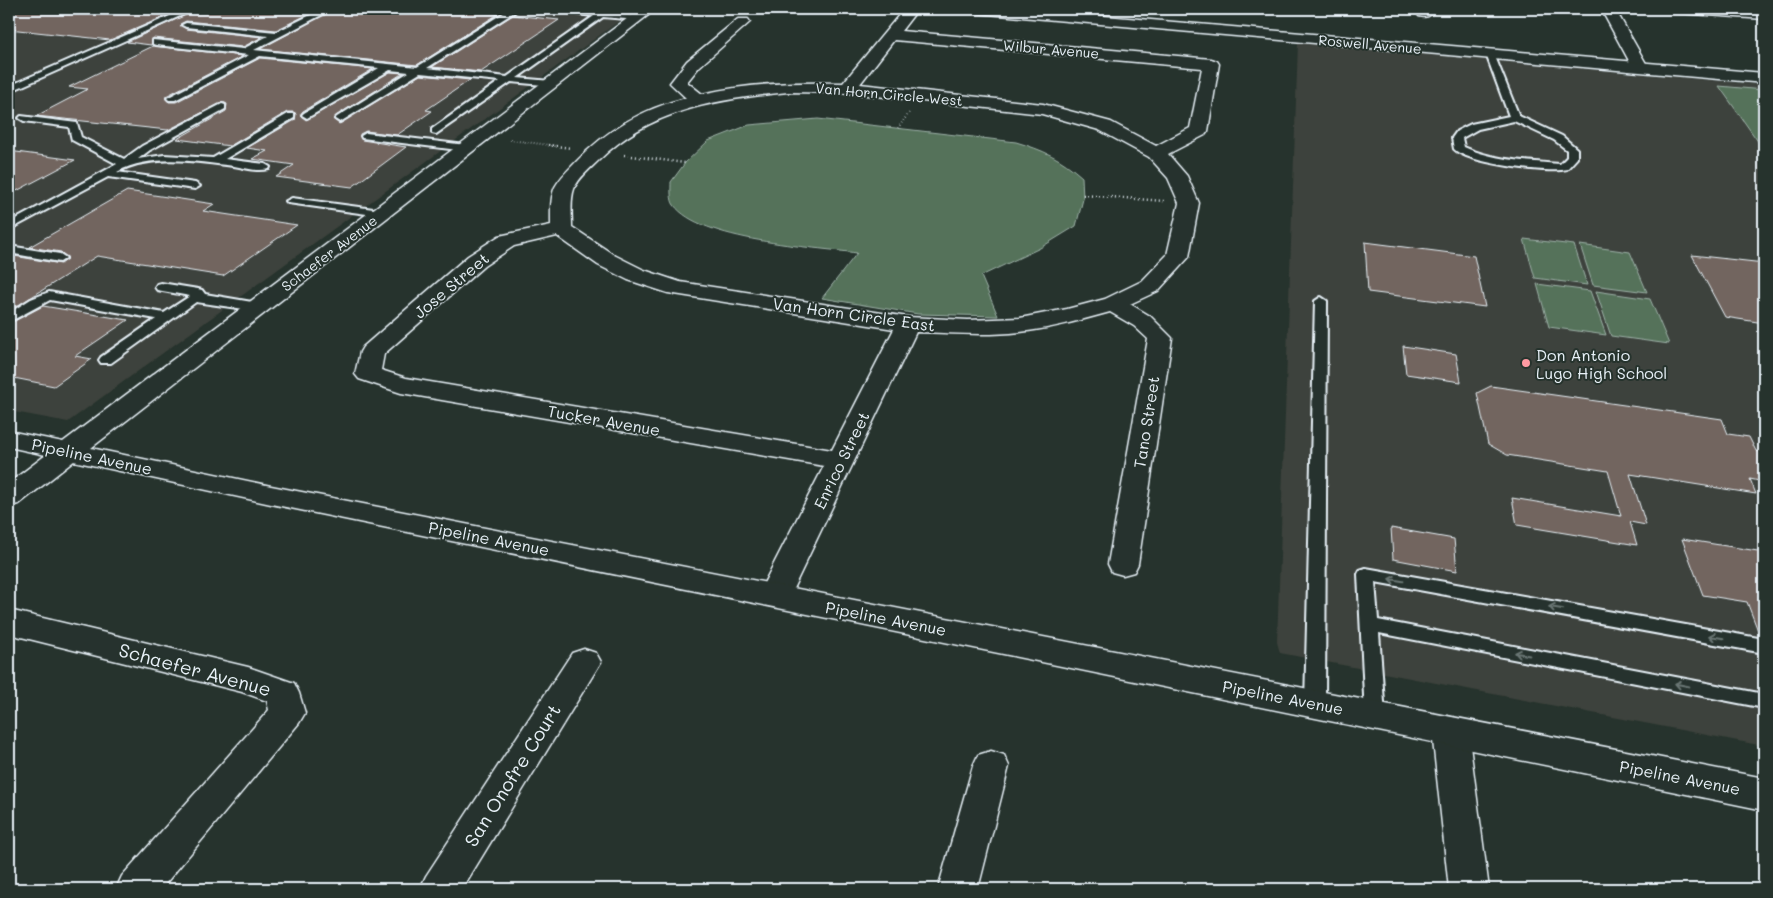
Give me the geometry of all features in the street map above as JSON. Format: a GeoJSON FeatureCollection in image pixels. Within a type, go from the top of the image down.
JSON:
{"type":"FeatureCollection","features":[{"type":"Feature","properties":{"kind":"street"},"geometry":{"type":"LineString","coordinates":[[848,88],[911,9]]}},
{"type":"Feature","properties":{"kind":"street","name":"Roswell Avenue"},"geometry":{"type":"LineString","coordinates":[[976,9],[1093,14],[1490,54],[1764,78]]}},
{"type":"Feature","properties":{"kind":"street"},"geometry":{"type":"LineString","coordinates":[[1608,9],[1640,67]]}},
{"type":"Feature","properties":{"kind":"street"},"geometry":{"type":"LineString","coordinates":[[1679,9],[1764,15]]}},
{"type":"Feature","properties":{"kind":"street","name":"Schaefer Avenue"},"geometry":{"type":"LineString","coordinates":[[9,496],[643,13]]}},
{"type":"Feature","properties":{"kind":"street"},"geometry":{"type":"LineString","coordinates":[[698,99],[678,83],[693,64],[743,22]]}},
{"type":"Feature","properties":{"kind":"street","name":"Wilbur Avenue"},"geometry":{"type":"LineString","coordinates":[[892,34],[1211,64],[1200,131],[1156,152]]}},
{"type":"Feature","properties":{"kind":"street","name":"Van Horn Circle West"},"geometry":{"type":"LineString","coordinates":[[561,229],[565,186],[596,151],[640,119],[698,99],[745,90],[788,87],[848,88],[1043,109],[1105,126],[1156,152]]}},
{"type":"Feature","properties":{"kind":"street"},"geometry":{"type":"LineString","coordinates":[[1156,152],[1176,176],[1189,202]]}},
{"type":"Feature","properties":{"kind":"street","name":"Van Horn Circle East"},"geometry":{"type":"LineString","coordinates":[[561,229],[606,260],[636,275],[676,288],[908,324],[968,327],[1020,325],[1070,316],[1113,304],[1150,286],[1178,257],[1189,202]]}},
{"type":"Feature","properties":{"kind":"street","name":"Jose Street"},"geometry":{"type":"LineString","coordinates":[[368,374],[372,352],[476,261],[507,241],[561,229]]}},
{"type":"Feature","properties":{"kind":"street","name":"Tano Street"},"geometry":{"type":"LineString","coordinates":[[1113,304],[1142,320],[1160,338],[1123,564]]}},
{"type":"Feature","properties":{"kind":"street","name":"Enrico Street"},"geometry":{"type":"LineString","coordinates":[[774,595],[908,324]]}},
{"type":"Feature","properties":{"kind":"street","name":"Tucker Avenue"},"geometry":{"type":"LineString","coordinates":[[368,374],[401,385],[841,460]]}},
{"type":"Feature","properties":{"kind":"street","name":"Pipeline Avenue"},"geometry":{"type":"LineString","coordinates":[[9,439],[280,497],[1764,794]]}},
{"type":"Feature","properties":{"kind":"street","name":"Schaefer Avenue"},"geometry":{"type":"LineString","coordinates":[[9,622],[248,680],[282,693],[287,712],[136,889]]}},
{"type":"Feature","properties":{"kind":"street","name":"San Onofre Court"},"geometry":{"type":"LineString","coordinates":[[440,889],[584,662]]}},
{"type":"Feature","properties":{"kind":"street"},"geometry":{"type":"LineString","coordinates":[[1450,731],[1469,889]]}},
{"type":"Feature","properties":{"kind":"street"},"geometry":{"type":"LineString","coordinates":[[958,889],[991,766]]}},
{"type":"Feature","properties":{"kind":"lane"},"geometry":{"type":"LineString","coordinates":[[9,89],[192,9]]}},
{"type":"Feature","properties":{"kind":"lane"},"geometry":{"type":"LineString","coordinates":[[245,52],[329,9]]}},
{"type":"Feature","properties":{"kind":"lane"},"geometry":{"type":"LineString","coordinates":[[340,119],[515,9]]}},
{"type":"Feature","properties":{"kind":"lane"},"geometry":{"type":"LineString","coordinates":[[550,9],[643,13]]}},
{"type":"Feature","properties":{"kind":"lane"},"geometry":{"type":"LineString","coordinates":[[436,131],[605,11]]}},
{"type":"Feature","properties":{"kind":"lane"},"geometry":{"type":"LineString","coordinates":[[186,26],[277,35]]}},
{"type":"Feature","properties":{"kind":"lane"},"geometry":{"type":"LineString","coordinates":[[156,42],[551,84]]}},
{"type":"Feature","properties":{"kind":"lane"},"geometry":{"type":"LineString","coordinates":[[172,98],[259,53]]}},
{"type":"Feature","properties":{"kind":"lane"},"geometry":{"type":"LineString","coordinates":[[1490,54],[1515,118],[1558,138],[1572,149],[1572,158],[1563,167],[1495,161],[1471,155],[1459,149],[1457,138],[1459,133],[1467,129],[1515,118]]}},
{"type":"Feature","properties":{"kind":"lane"},"geometry":{"type":"LineString","coordinates":[[306,115],[388,67]]}},
{"type":"Feature","properties":{"kind":"lane"},"geometry":{"type":"LineString","coordinates":[[9,227],[125,164],[146,148],[222,107]]}},
{"type":"Feature","properties":{"kind":"lane"},"geometry":{"type":"LineString","coordinates":[[215,161],[291,116]]}},
{"type":"Feature","properties":{"kind":"lane"},"geometry":{"type":"LineString","coordinates":[[24,118],[74,125],[76,138],[125,164],[164,158],[190,158],[265,167]]}},
{"type":"Feature","properties":{"kind":"lane"},"geometry":{"type":"LineString","coordinates":[[366,136],[466,148]]}},
{"type":"Feature","properties":{"kind":"lane"},"geometry":{"type":"LineString","coordinates":[[106,174],[195,186]]}},
{"type":"Feature","properties":{"kind":"lane"},"geometry":{"type":"LineString","coordinates":[[292,200],[381,213]]}},
{"type":"Feature","properties":{"kind":"lane"},"geometry":{"type":"LineString","coordinates":[[9,249],[60,258]]}},
{"type":"Feature","properties":{"kind":"lane"},"geometry":{"type":"LineString","coordinates":[[161,287],[198,293],[199,297]]}},
{"type":"Feature","properties":{"kind":"lane"},"geometry":{"type":"LineString","coordinates":[[9,318],[49,296],[166,317]]}},
{"type":"Feature","properties":{"kind":"lane"},"geometry":{"type":"LineString","coordinates":[[106,360],[166,317],[199,297],[258,307]]}},
{"type":"Feature","properties":{"kind":"lane"},"geometry":{"type":"LineString","coordinates":[[1316,704],[1321,301]]}},
{"type":"Feature","properties":{"kind":"lane"},"geometry":{"type":"LineString","coordinates":[[1375,716],[1366,574],[1764,646]]}},
{"type":"Feature","properties":{"kind":"lane"},"geometry":{"type":"LineString","coordinates":[[1369,624],[1764,701]]}},
{"type":"Feature","properties":{"kind":"path"},"geometry":{"type":"LineString","coordinates":[[1083,195],[1189,202]]}},
{"type":"Feature","properties":{"kind":"shaded area"},"geometry":{"type":"Polygon","coordinates":[[[9,9],[636,9],[68,422],[9,411],[9,9]]]}},
{"type":"Feature","properties":{"kind":"shaded area","name":"Don Antonio Lugo High School"},"geometry":{"type":"Polygon","coordinates":[[[1298,43],[1764,85],[1764,746],[1280,653],[1277,642],[1298,43]]]}},
{"type":"Feature","properties":{"kind":"green space"},"geometry":{"type":"Polygon","coordinates":[[[1719,86],[1764,90],[1764,150],[1719,86]]]}},
{"type":"Feature","properties":{"kind":"green space"},"geometry":{"type":"Polygon","coordinates":[[[818,119],[1016,142],[1035,148],[1059,160],[1082,177],[1083,199],[1076,226],[1040,248],[981,276],[998,316],[918,314],[822,298],[857,253],[787,245],[732,234],[707,227],[688,217],[674,205],[671,194],[671,182],[685,163],[708,141],[749,125],[818,119]]]}},
{"type":"Feature","properties":{"kind":"green space"},"geometry":{"type":"Polygon","coordinates":[[[1524,239],[1574,245],[1587,285],[1535,278],[1524,239]]]}},
{"type":"Feature","properties":{"kind":"green space"},"geometry":{"type":"Polygon","coordinates":[[[1580,245],[1630,252],[1647,292],[1593,285],[1580,245]]]}},
{"type":"Feature","properties":{"kind":"green space"},"geometry":{"type":"Polygon","coordinates":[[[1537,284],[1590,291],[1606,335],[1549,327],[1537,284]]]}},
{"type":"Feature","properties":{"kind":"green space"},"geometry":{"type":"Polygon","coordinates":[[[1596,291],[1650,299],[1669,344],[1611,336],[1596,291]]]}},
{"type":"Feature","properties":{"kind":"building"},"geometry":{"type":"Polygon","coordinates":[[[9,9],[182,9],[110,40],[9,29],[9,9]]]}},
{"type":"Feature","properties":{"kind":"building"},"geometry":{"type":"Polygon","coordinates":[[[198,9],[319,9],[276,30],[186,21],[180,24],[186,29],[262,37],[243,47],[153,38],[151,45],[127,42],[198,9]]]}},
{"type":"Feature","properties":{"kind":"building"},"geometry":{"type":"Polygon","coordinates":[[[335,9],[442,9],[498,14],[417,65],[260,49],[335,9]]]}},
{"type":"Feature","properties":{"kind":"building"},"geometry":{"type":"Polygon","coordinates":[[[513,15],[559,20],[481,72],[432,67],[513,15]]]}},
{"type":"Feature","properties":{"kind":"building"},"geometry":{"type":"Polygon","coordinates":[[[153,46],[243,56],[166,96],[169,102],[176,102],[260,58],[373,69],[303,111],[300,115],[306,120],[390,72],[403,73],[336,116],[333,119],[339,124],[420,75],[470,80],[426,110],[432,111],[397,135],[366,131],[360,134],[362,140],[406,147],[352,187],[276,177],[294,165],[252,159],[267,151],[247,148],[295,120],[296,114],[294,112],[287,112],[230,146],[177,139],[226,111],[227,104],[223,102],[168,130],[36,116],[88,89],[69,87],[153,46]]]}},
{"type":"Feature","properties":{"kind":"building"},"geometry":{"type":"Polygon","coordinates":[[[9,151],[75,160],[9,195],[9,151]]]}},
{"type":"Feature","properties":{"kind":"building"},"geometry":{"type":"Polygon","coordinates":[[[127,191],[214,204],[203,211],[297,225],[223,276],[97,256],[9,311],[9,259],[14,256],[61,264],[68,259],[61,252],[29,247],[127,191]]]}},
{"type":"Feature","properties":{"kind":"building"},"geometry":{"type":"Polygon","coordinates":[[[1365,242],[1474,256],[1485,307],[1368,292],[1365,242]]]}},
{"type":"Feature","properties":{"kind":"building"},"geometry":{"type":"Polygon","coordinates":[[[1692,255],[1764,263],[1764,323],[1725,317],[1692,255]]]}},
{"type":"Feature","properties":{"kind":"building"},"geometry":{"type":"Polygon","coordinates":[[[43,306],[128,320],[75,356],[92,359],[54,386],[9,377],[9,324],[43,306]]]}},
{"type":"Feature","properties":{"kind":"building"},"geometry":{"type":"Polygon","coordinates":[[[1403,346],[1456,354],[1461,382],[1406,374],[1403,346]]]}},
{"type":"Feature","properties":{"kind":"building"},"geometry":{"type":"Polygon","coordinates":[[[1491,386],[1722,419],[1728,434],[1749,437],[1756,451],[1760,452],[1764,460],[1764,482],[1750,479],[1756,494],[1630,474],[1646,525],[1630,522],[1637,545],[1517,525],[1512,498],[1621,516],[1608,471],[1507,455],[1488,444],[1477,393],[1491,386]]]}},
{"type":"Feature","properties":{"kind":"building"},"geometry":{"type":"Polygon","coordinates":[[[1391,528],[1454,539],[1457,571],[1393,559],[1391,528]]]}},
{"type":"Feature","properties":{"kind":"building"},"geometry":{"type":"Polygon","coordinates":[[[1682,539],[1764,552],[1764,637],[1760,636],[1747,602],[1703,595],[1682,539]]]}},
{"type":"Feature","properties":{"kind":"place","name":"Don Antonio Lugo High School"},"geometry":{"type":"Point","coordinates":[1526,363]}}]}
